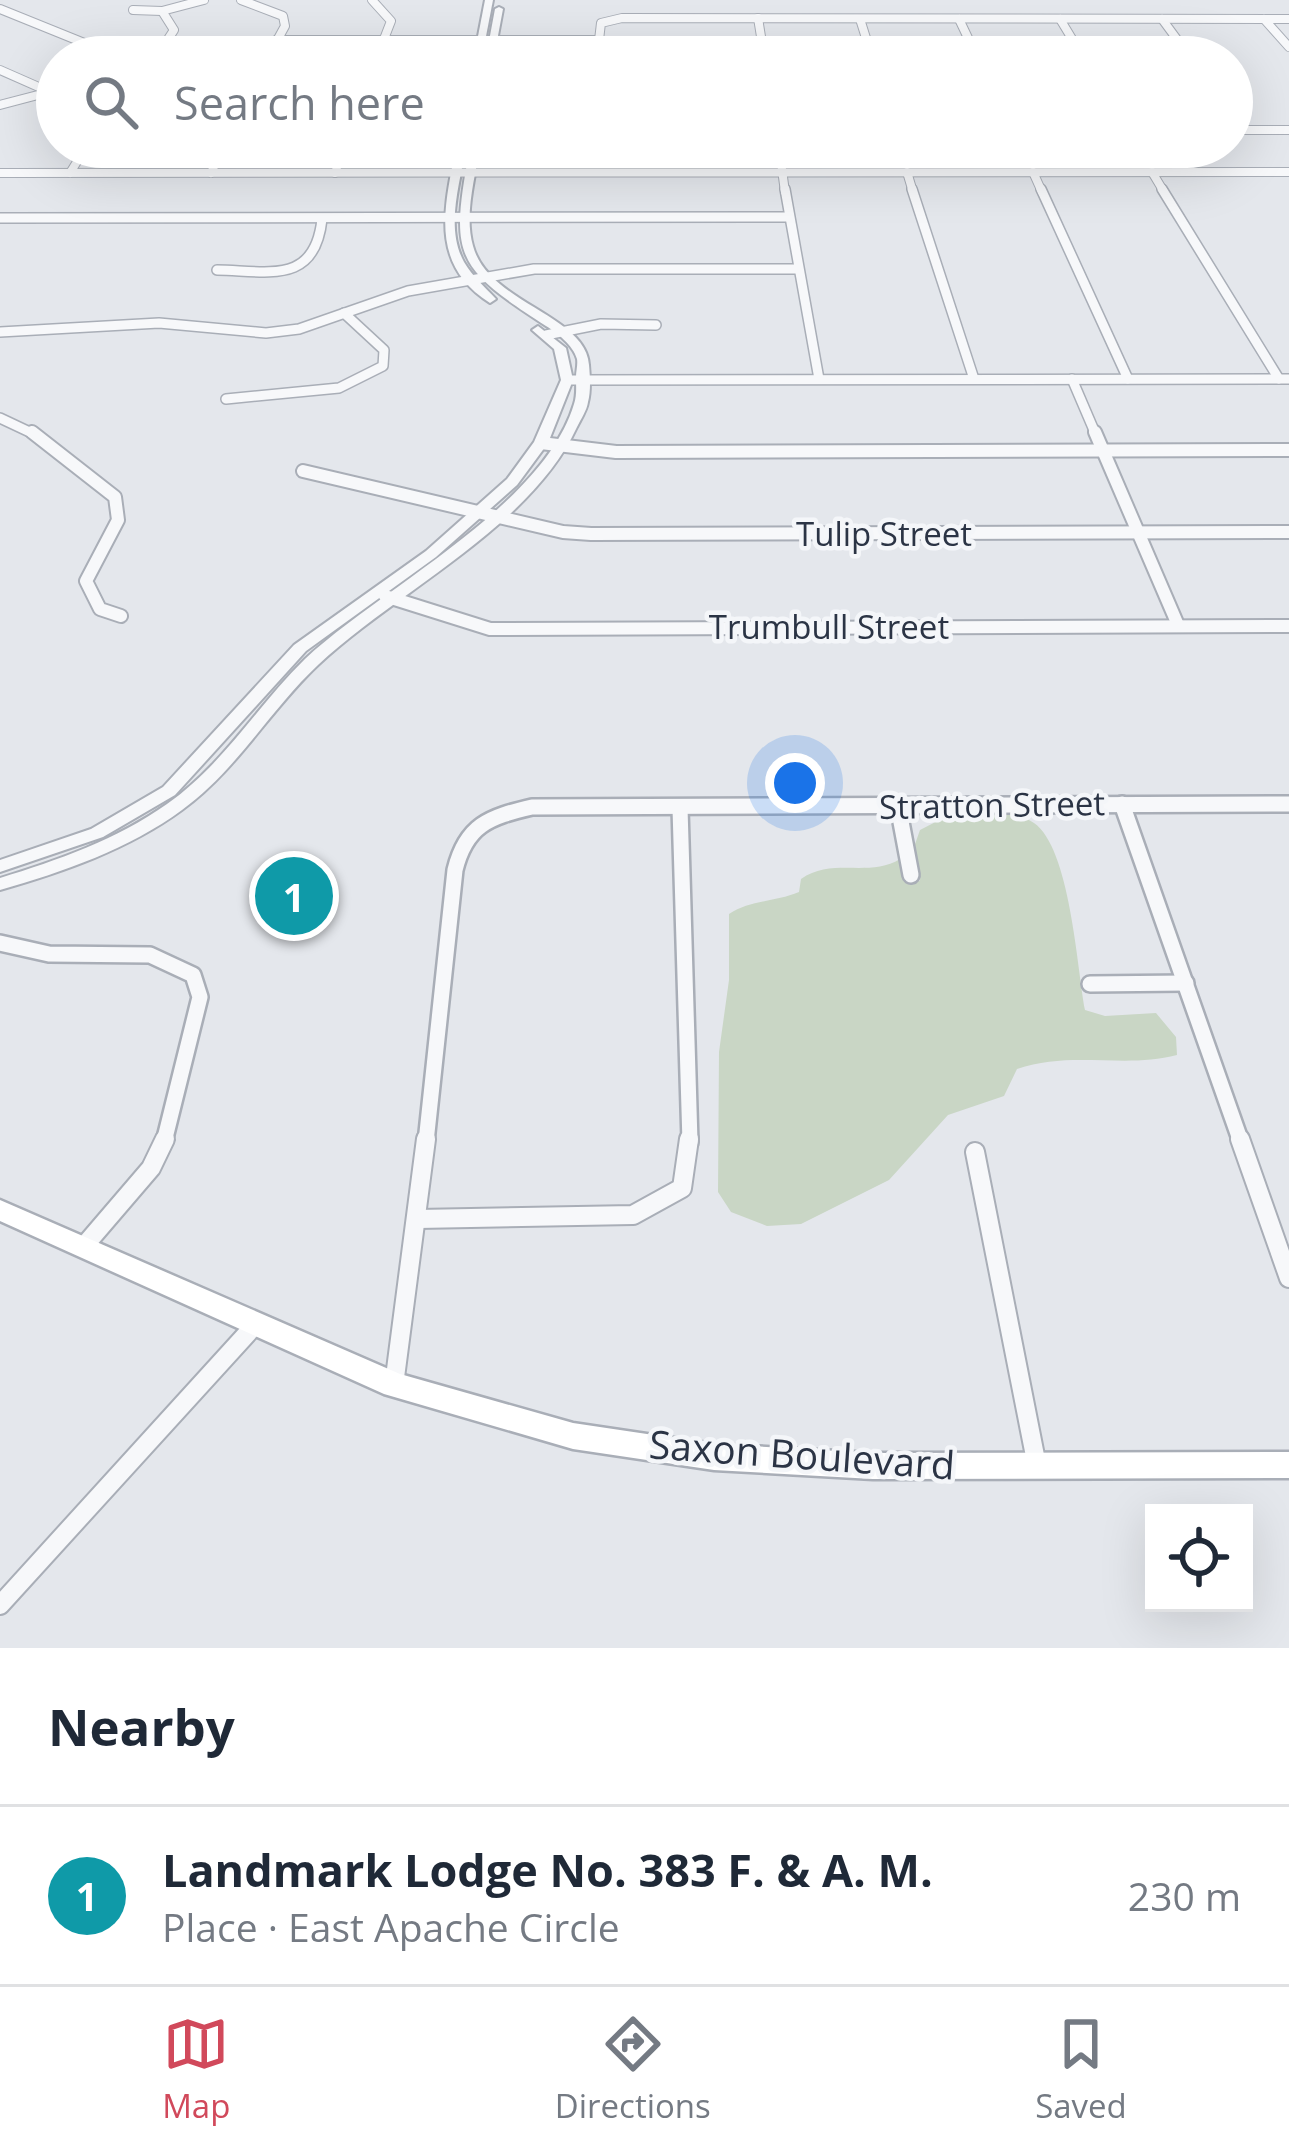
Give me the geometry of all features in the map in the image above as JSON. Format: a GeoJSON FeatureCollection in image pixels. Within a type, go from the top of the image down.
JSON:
{"type":"FeatureCollection","features":[{"type":"Feature","properties":{"kind":"main road","name":"Saxon Boulevard"},"geometry":{"type":"LineString","coordinates":[[0,1210],[394,1384],[572,1436],[714,1457],[873,1466],[1289,1465]]}},
{"type":"Feature","properties":{"kind":"street"},"geometry":{"type":"LineString","coordinates":[[134,10],[162,11],[204,0]]}},
{"type":"Feature","properties":{"kind":"street"},"geometry":{"type":"LineString","coordinates":[[241,0],[283,16],[285,26],[279,36]]}},
{"type":"Feature","properties":{"kind":"street"},"geometry":{"type":"LineString","coordinates":[[372,0],[391,21],[385,36]]}},
{"type":"Feature","properties":{"kind":"street"},"geometry":{"type":"LineString","coordinates":[[482,36],[489,0]]}},
{"type":"Feature","properties":{"kind":"street"},"geometry":{"type":"LineString","coordinates":[[495,36],[501,0]]}},
{"type":"Feature","properties":{"kind":"street"},"geometry":{"type":"LineString","coordinates":[[998,0],[1007,19]]}},
{"type":"Feature","properties":{"kind":"street"},"geometry":{"type":"LineString","coordinates":[[0,9],[67,36]]}},
{"type":"Feature","properties":{"kind":"street"},"geometry":{"type":"LineString","coordinates":[[162,11],[174,30],[170,36]]}},
{"type":"Feature","properties":{"kind":"street"},"geometry":{"type":"LineString","coordinates":[[758,18],[761,36]]}},
{"type":"Feature","properties":{"kind":"street"},"geometry":{"type":"LineString","coordinates":[[860,19],[865,36]]}},
{"type":"Feature","properties":{"kind":"street"},"geometry":{"type":"LineString","coordinates":[[959,19],[967,36]]}},
{"type":"Feature","properties":{"kind":"street"},"geometry":{"type":"LineString","coordinates":[[1060,19],[1070,36]]}},
{"type":"Feature","properties":{"kind":"street"},"geometry":{"type":"LineString","coordinates":[[1162,19],[1175,36]]}},
{"type":"Feature","properties":{"kind":"street"},"geometry":{"type":"LineString","coordinates":[[1264,19],[1289,47]]}},
{"type":"Feature","properties":{"kind":"street"},"geometry":{"type":"LineString","coordinates":[[599,36],[601,23],[608,20],[1289,19]]}},
{"type":"Feature","properties":{"kind":"street"},"geometry":{"type":"LineString","coordinates":[[0,70],[36,84]]}},
{"type":"Feature","properties":{"kind":"street"},"geometry":{"type":"LineString","coordinates":[[0,105],[36,96]]}},
{"type":"Feature","properties":{"kind":"street"},"geometry":{"type":"LineString","coordinates":[[1253,130],[1289,130]]}},
{"type":"Feature","properties":{"kind":"street"},"geometry":{"type":"LineString","coordinates":[[70,173],[73,168]]}},
{"type":"Feature","properties":{"kind":"street"},"geometry":{"type":"LineString","coordinates":[[211,173],[214,168]]}},
{"type":"Feature","properties":{"kind":"street"},"geometry":{"type":"LineString","coordinates":[[335,173],[337,168]]}},
{"type":"Feature","properties":{"kind":"street"},"geometry":{"type":"LineString","coordinates":[[463,168],[463,172]]}},
{"type":"Feature","properties":{"kind":"street"},"geometry":{"type":"LineString","coordinates":[[0,866],[97,833],[169,791],[275,670],[499,517],[560,446],[585,380],[580,352],[493,302],[478,279],[454,218],[465,168]]}},
{"type":"Feature","properties":{"kind":"street"},"geometry":{"type":"LineString","coordinates":[[782,168],[819,379]]}},
{"type":"Feature","properties":{"kind":"street"},"geometry":{"type":"LineString","coordinates":[[907,172],[974,379]]}},
{"type":"Feature","properties":{"kind":"street"},"geometry":{"type":"LineString","coordinates":[[1033,172],[1128,379]]}},
{"type":"Feature","properties":{"kind":"street"},"geometry":{"type":"LineString","coordinates":[[1152,172],[1284,379]]}},
{"type":"Feature","properties":{"kind":"street"},"geometry":{"type":"LineString","coordinates":[[0,173],[1284,172],[1289,185]]}},
{"type":"Feature","properties":{"kind":"street"},"geometry":{"type":"LineString","coordinates":[[0,218],[788,217]]}},
{"type":"Feature","properties":{"kind":"street"},"geometry":{"type":"LineString","coordinates":[[217,270],[282,269],[304,263],[318,249],[322,219]]}},
{"type":"Feature","properties":{"kind":"street"},"geometry":{"type":"LineString","coordinates":[[0,332],[159,322],[266,333],[299,328],[408,291],[534,269],[796,269]]}},
{"type":"Feature","properties":{"kind":"street"},"geometry":{"type":"LineString","coordinates":[[226,399],[339,388],[383,366],[384,350],[344,313]]}},
{"type":"Feature","properties":{"kind":"street"},"geometry":{"type":"LineString","coordinates":[[554,333],[601,324],[656,325]]}},
{"type":"Feature","properties":{"kind":"street"},"geometry":{"type":"LineString","coordinates":[[0,884],[104,848],[176,807],[210,778],[301,673],[382,595],[480,512],[541,443],[567,380],[554,333]]}},
{"type":"Feature","properties":{"kind":"street"},"geometry":{"type":"LineString","coordinates":[[1072,379],[1178,626]]}},
{"type":"Feature","properties":{"kind":"street"},"geometry":{"type":"LineString","coordinates":[[567,380],[1284,379]]}},
{"type":"Feature","properties":{"kind":"street"},"geometry":{"type":"LineString","coordinates":[[0,418],[23,424],[115,497],[118,520],[86,581],[100,609],[121,616]]}},
{"type":"Feature","properties":{"kind":"street"},"geometry":{"type":"LineString","coordinates":[[541,443],[616,452],[1289,450]]}},
{"type":"Feature","properties":{"kind":"street","name":"Tulip Street"},"geometry":{"type":"LineString","coordinates":[[303,471],[591,535],[1289,532]]}},
{"type":"Feature","properties":{"kind":"street","name":"Trumbull Street"},"geometry":{"type":"LineString","coordinates":[[382,595],[490,629],[1289,626]]}},
{"type":"Feature","properties":{"kind":"street"},"geometry":{"type":"LineString","coordinates":[[1122,804],[1289,1278]]}},
{"type":"Feature","properties":{"kind":"street","name":"Stratton Street"},"geometry":{"type":"LineString","coordinates":[[418,1219],[451,893],[460,843],[481,819],[532,807],[1289,804]]}},
{"type":"Feature","properties":{"kind":"street"},"geometry":{"type":"LineString","coordinates":[[898,806],[911,875]]}},
{"type":"Feature","properties":{"kind":"street"},"geometry":{"type":"LineString","coordinates":[[394,1384],[418,1219],[633,1215],[682,1188],[690,1159],[680,808]]}},
{"type":"Feature","properties":{"kind":"street"},"geometry":{"type":"LineString","coordinates":[[0,943],[49,954],[124,952],[168,962],[193,975],[200,997],[165,1141],[151,1168],[85,1245]]}},
{"type":"Feature","properties":{"kind":"street"},"geometry":{"type":"LineString","coordinates":[[1090,984],[1186,983]]}},
{"type":"Feature","properties":{"kind":"street"},"geometry":{"type":"LineString","coordinates":[[975,1152],[1036,1466]]}},
{"type":"Feature","properties":{"kind":"street"},"geometry":{"type":"LineString","coordinates":[[0,1605],[254,1326]]}},
{"type":"Feature","properties":{"kind":"green space"},"geometry":{"type":"Polygon","coordinates":[[[951,814],[1005,814],[1034,823],[1046,836],[1064,882],[1085,1010],[1105,1016],[1156,1013],[1176,1037],[1177,1055],[1057,1061],[1017,1069],[1004,1096],[948,1115],[889,1180],[801,1224],[767,1226],[731,1212],[718,1192],[719,1052],[729,980],[729,914],[799,892],[801,879],[825,869],[876,867],[900,859],[904,881],[920,881],[914,847],[920,830],[951,814]]]}},
{"type":"Feature","properties":{"kind":"building"},"geometry":{"type":"Polygon","coordinates":[[[280,881],[314,881],[308,911],[317,911],[313,929],[269,930],[280,881]]]}},
{"type":"Feature","properties":{"kind":"place","name":"Landmark Lodge No. 383 F. & A. M."},"geometry":{"type":"Point","coordinates":[294,896]}}]}
